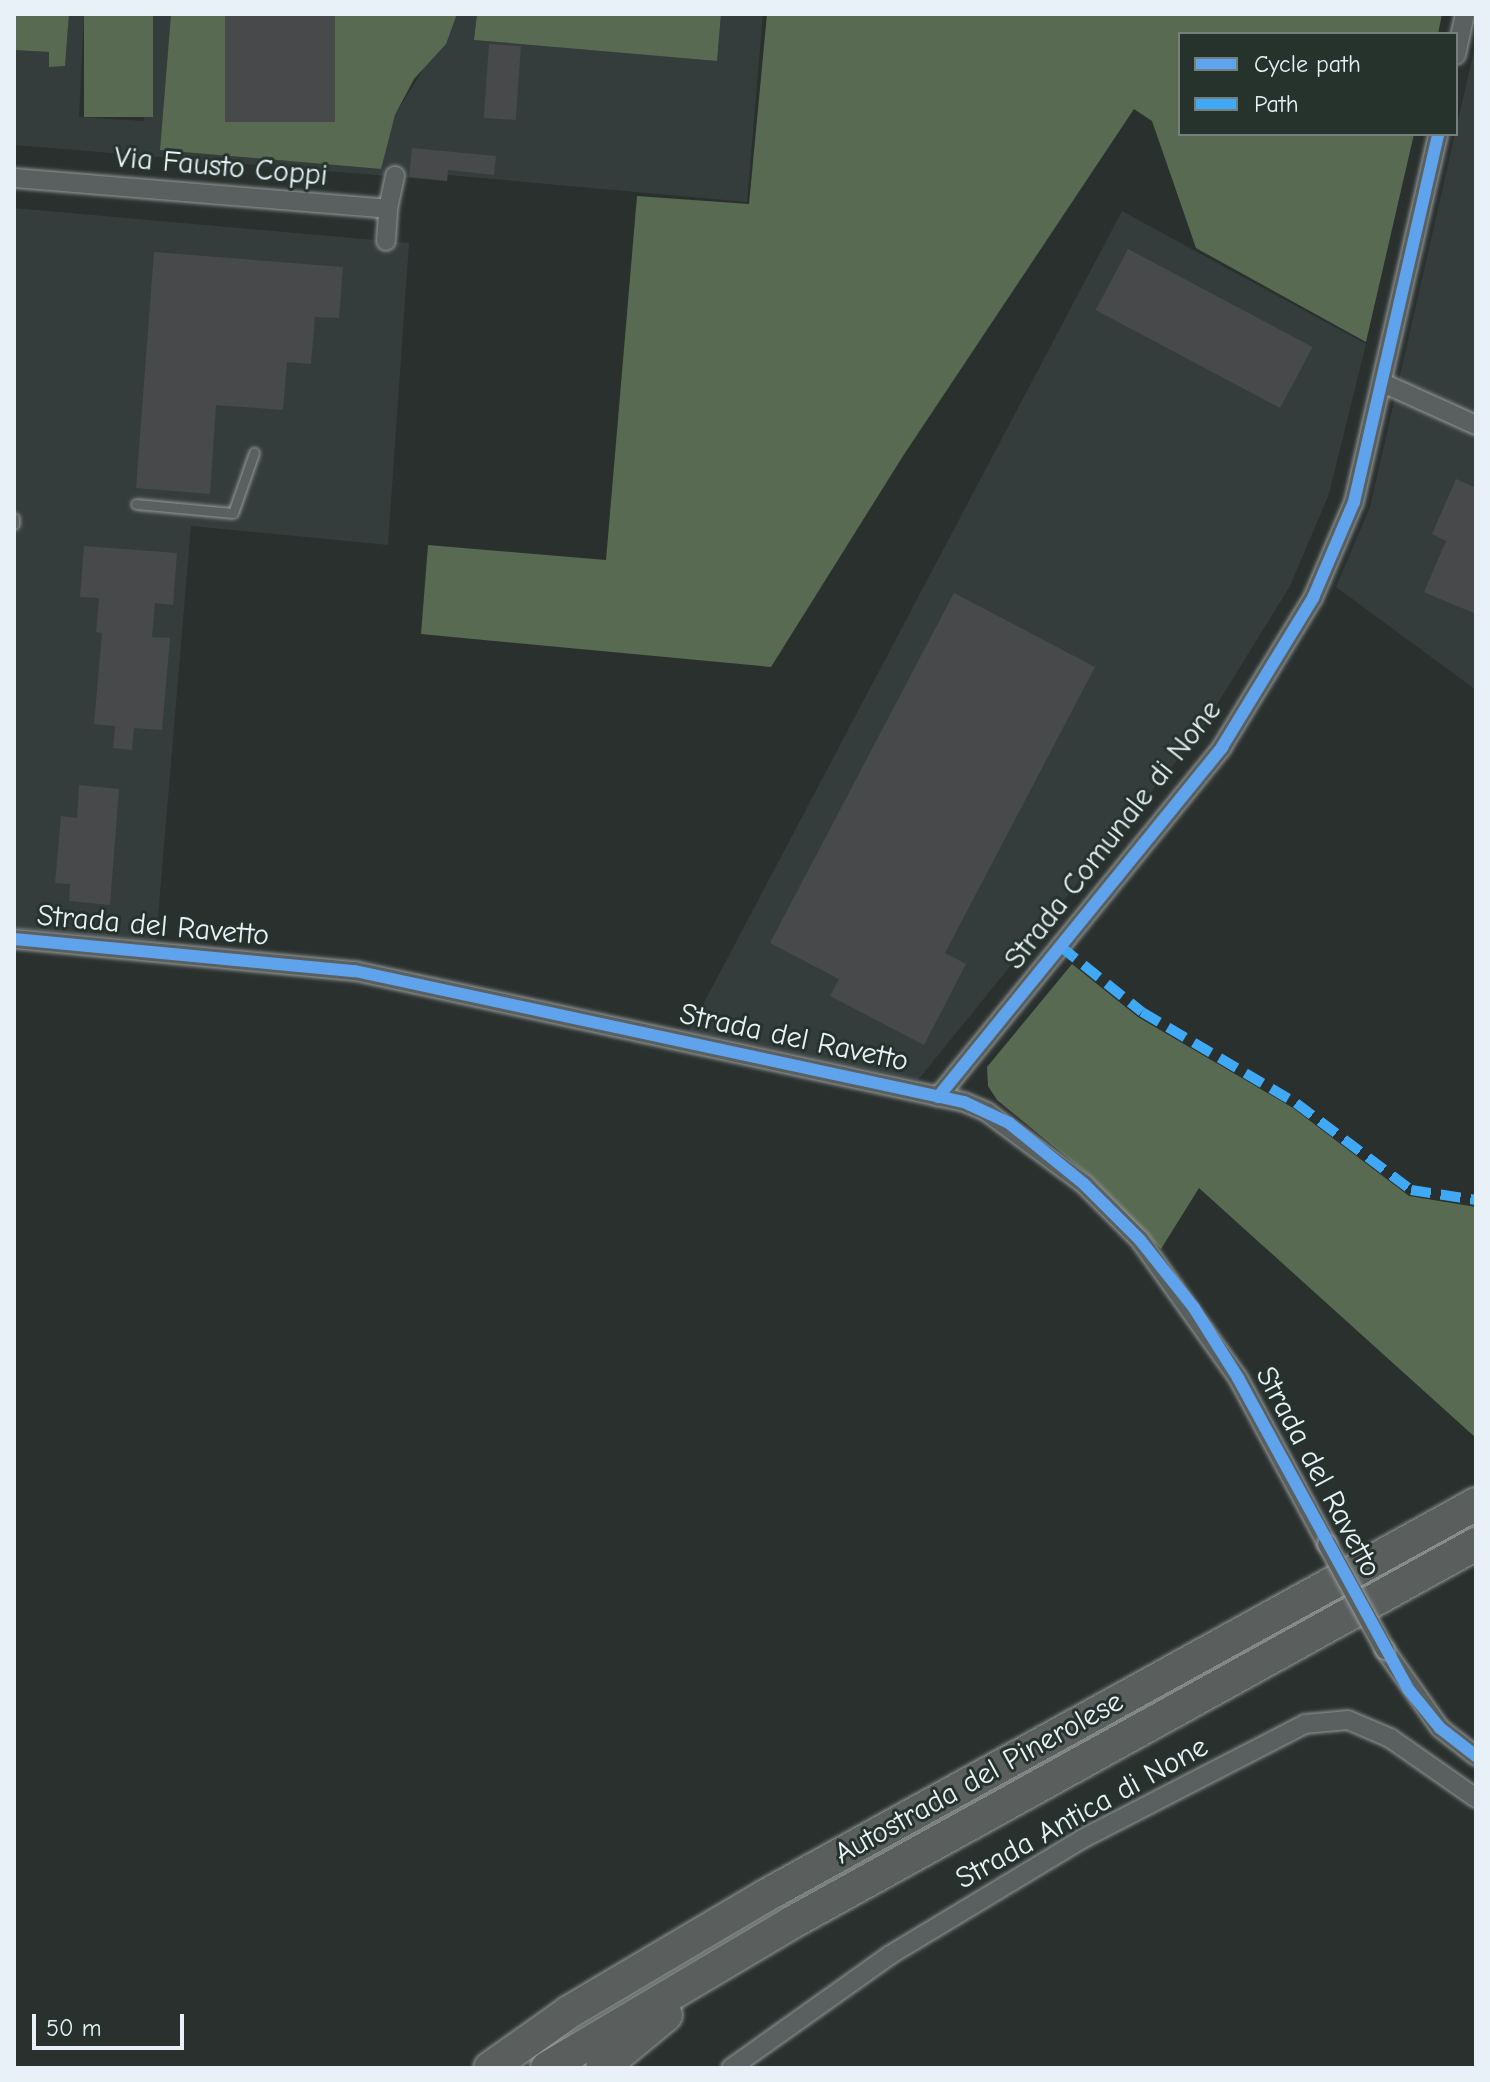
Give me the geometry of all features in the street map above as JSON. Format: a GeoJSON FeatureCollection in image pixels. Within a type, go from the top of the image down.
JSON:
{"type":"FeatureCollection","features":[{"type":"Feature","properties":{"kind":"highway","name":"Autostrada del Pinerolese"},"geometry":{"type":"LineString","coordinates":[[490,2068],[569,2012],[765,1896],[1476,1504]]}},
{"type":"Feature","properties":{"kind":"highway","name":"Autostrada del Pinerolese"},"geometry":{"type":"LineString","coordinates":[[547,2068],[791,1923],[1476,1544]]}},
{"type":"Feature","properties":{"kind":"highway"},"geometry":{"type":"LineString","coordinates":[[602,2068],[791,1923]]}},
{"type":"Feature","properties":{"kind":"street"},"geometry":{"type":"LineString","coordinates":[[1458,46],[1465,14]]}},
{"type":"Feature","properties":{"kind":"street","name":"Strada Comunale di None"},"geometry":{"type":"LineString","coordinates":[[938,1097],[1222,747],[1313,598],[1354,502],[1438,136]]}},
{"type":"Feature","properties":{"kind":"street"},"geometry":{"type":"LineString","coordinates":[[386,241],[388,209],[395,176]]}},
{"type":"Feature","properties":{"kind":"street","name":"Via Fausto Coppi"},"geometry":{"type":"LineString","coordinates":[[14,178],[388,209]]}},
{"type":"Feature","properties":{"kind":"street"},"geometry":{"type":"LineString","coordinates":[[1383,383],[1476,425]]}},
{"type":"Feature","properties":{"kind":"street","name":"Strada del Ravetto"},"geometry":{"type":"LineString","coordinates":[[14,939],[355,971],[938,1097],[1009,1123],[1084,1184],[1140,1240],[1194,1308],[1238,1378],[1385,1650],[1440,1728],[1476,1756]]}},
{"type":"Feature","properties":{"kind":"street","name":"Strada Antica di None"},"geometry":{"type":"LineString","coordinates":[[731,2068],[890,1955],[1069,1847],[1305,1724],[1348,1720],[1390,1738],[1476,1798]]}},
{"type":"Feature","properties":{"kind":"lane"},"geometry":{"type":"LineString","coordinates":[[136,504],[233,513],[254,453]]}},
{"type":"Feature","properties":{"kind":"shaded area"},"geometry":{"type":"Polygon","coordinates":[[[69,14],[84,14],[79,117],[144,121],[153,14],[171,14],[160,150],[380,169],[395,115],[457,14],[477,14],[474,40],[717,61],[721,14],[763,14],[747,202],[448,175],[447,181],[14,145],[14,50],[49,52],[65,66],[69,14]]]}},
{"type":"Feature","properties":{"kind":"shaded area"},"geometry":{"type":"Polygon","coordinates":[[[1476,42],[1476,690],[1336,587],[1370,507],[1455,136],[1458,136],[1458,121],[1476,42]]]}},
{"type":"Feature","properties":{"kind":"shaded area"},"geometry":{"type":"Polygon","coordinates":[[[14,208],[409,243],[388,545],[191,526],[156,941],[14,928],[14,208]]]}},
{"type":"Feature","properties":{"kind":"shaded area"},"geometry":{"type":"Polygon","coordinates":[[[1122,211],[1366,344],[1329,494],[1290,586],[1200,732],[918,1080],[689,1031],[1122,211]]]}},
{"type":"Feature","properties":{"kind":"green space"},"geometry":{"type":"Polygon","coordinates":[[[14,14],[69,14],[65,66],[49,67],[49,52],[14,50],[14,14]]]}},
{"type":"Feature","properties":{"kind":"green space"},"geometry":{"type":"Polygon","coordinates":[[[84,14],[153,14],[153,117],[84,117],[84,14]]]}},
{"type":"Feature","properties":{"kind":"green space"},"geometry":{"type":"Polygon","coordinates":[[[171,14],[457,14],[446,44],[414,79],[395,115],[381,169],[160,150],[171,14]]]}},
{"type":"Feature","properties":{"kind":"green space"},"geometry":{"type":"Polygon","coordinates":[[[477,14],[721,14],[717,61],[474,40],[477,14]]]}},
{"type":"Feature","properties":{"kind":"green space"},"geometry":{"type":"Polygon","coordinates":[[[767,14],[1442,14],[1438,32],[1178,32],[1178,136],[1414,136],[1366,342],[1196,248],[1152,121],[1134,109],[903,456],[771,667],[421,634],[428,545],[606,560],[637,196],[749,204],[767,14]]]}},
{"type":"Feature","properties":{"kind":"green space"},"geometry":{"type":"Polygon","coordinates":[[[1072,964],[1138,1017],[1293,1108],[1409,1196],[1476,1207],[1476,1438],[1199,1188],[1161,1249],[1091,1177],[997,1100],[988,1086],[987,1067],[1072,964]]]}},
{"type":"Feature","properties":{"kind":"building"},"geometry":{"type":"Polygon","coordinates":[[[225,14],[335,14],[335,122],[225,122],[225,14]]]}},
{"type":"Feature","properties":{"kind":"building"},"geometry":{"type":"Polygon","coordinates":[[[489,44],[521,46],[516,120],[484,118],[489,44]]]}},
{"type":"Feature","properties":{"kind":"building"},"geometry":{"type":"Polygon","coordinates":[[[412,148],[496,156],[494,175],[448,170],[447,181],[409,177],[412,148]]]}},
{"type":"Feature","properties":{"kind":"building"},"geometry":{"type":"Polygon","coordinates":[[[1128,249],[1313,347],[1280,408],[1096,310],[1128,249]]]}},
{"type":"Feature","properties":{"kind":"building"},"geometry":{"type":"Polygon","coordinates":[[[154,252],[343,267],[339,318],[315,317],[311,364],[287,362],[283,410],[216,405],[210,494],[136,488],[154,252]]]}},
{"type":"Feature","properties":{"kind":"building"},"geometry":{"type":"Polygon","coordinates":[[[1456,479],[1476,488],[1476,614],[1424,592],[1446,541],[1432,534],[1456,479]]]}},
{"type":"Feature","properties":{"kind":"building"},"geometry":{"type":"Polygon","coordinates":[[[84,546],[177,553],[173,605],[155,603],[152,637],[170,638],[162,730],[134,728],[132,750],[113,748],[115,726],[94,724],[102,633],[96,632],[99,598],[80,597],[84,546]]]}},
{"type":"Feature","properties":{"kind":"building"},"geometry":{"type":"Polygon","coordinates":[[[954,593],[1095,667],[945,953],[966,964],[924,1045],[830,996],[839,979],[770,943],[954,593]]]}},
{"type":"Feature","properties":{"kind":"building"},"geometry":{"type":"Polygon","coordinates":[[[79,785],[119,789],[110,905],[69,901],[70,884],[55,883],[61,816],[77,818],[79,785]]]}},
{"type":"Feature","properties":{"kind":"marked path"},"geometry":{"type":"LineString","coordinates":[[1060,946],[1142,1012],[1296,1103],[1411,1190],[1476,1200]]}},
{"type":"Feature","properties":{"kind":"cycle path"},"geometry":{"type":"LineString","coordinates":[[938,1097],[1222,747],[1313,598],[1354,502],[1438,136]]}},
{"type":"Feature","properties":{"kind":"cycle path"},"geometry":{"type":"LineString","coordinates":[[14,939],[355,971],[964,1102],[1009,1123],[1084,1184],[1140,1240],[1194,1308],[1238,1378],[1409,1690],[1440,1728],[1476,1756]]}}]}
